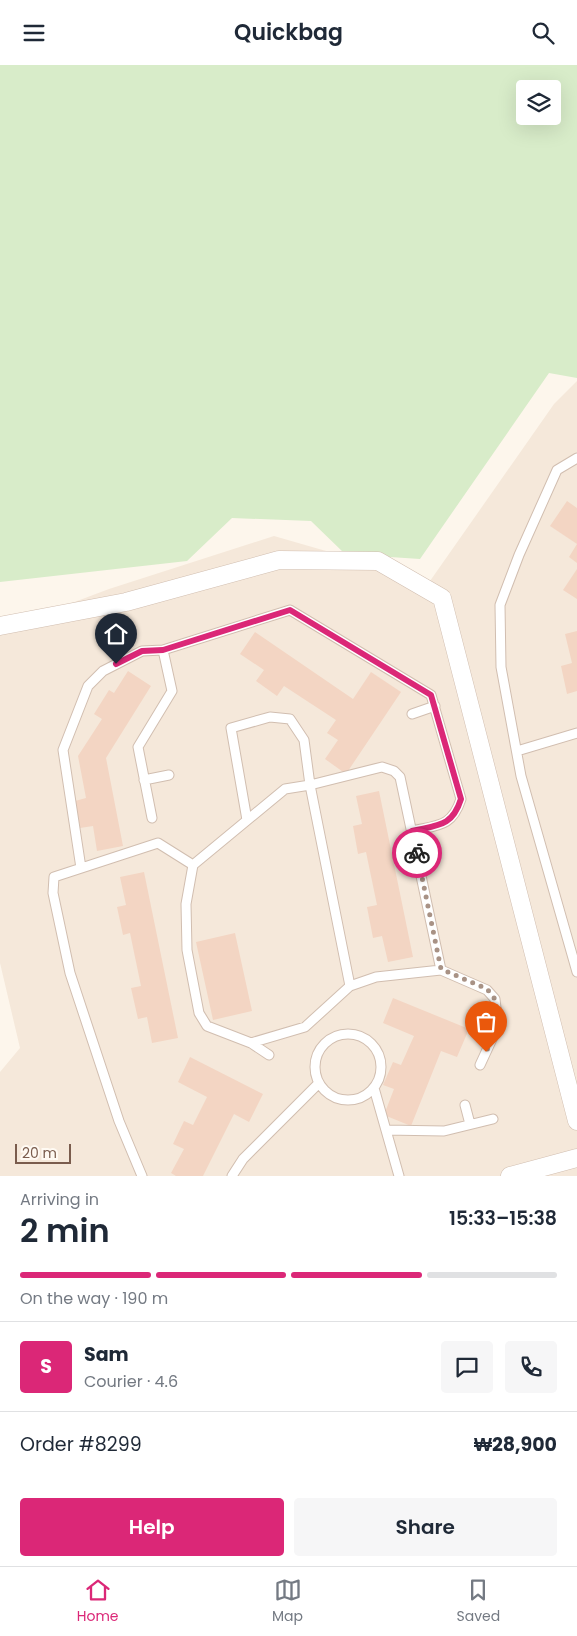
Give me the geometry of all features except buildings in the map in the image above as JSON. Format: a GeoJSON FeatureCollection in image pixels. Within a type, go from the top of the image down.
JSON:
{"type":"FeatureCollection","features":[{"type":"Feature","properties":{"kind":"street"},"geometry":{"type":"LineString","coordinates":[[0,626],[126,602],[279,560],[378,561],[442,598],[577,1121]]}},
{"type":"Feature","properties":{"kind":"street"},"geometry":{"type":"LineString","coordinates":[[510,1176],[577,1158]]}},
{"type":"Feature","properties":{"kind":"lane"},"geometry":{"type":"LineString","coordinates":[[577,458],[557,470],[519,555],[500,605],[501,667],[521,776],[577,972]]}},
{"type":"Feature","properties":{"kind":"lane"},"geometry":{"type":"LineString","coordinates":[[82,868],[63,751],[88,687],[103,671],[142,651],[163,650],[290,610],[431,695],[461,799],[457,812],[446,823],[412,831]]}},
{"type":"Feature","properties":{"kind":"lane"},"geometry":{"type":"LineString","coordinates":[[152,818],[138,747],[172,691],[163,650]]}},
{"type":"Feature","properties":{"kind":"lane"},"geometry":{"type":"LineString","coordinates":[[412,714],[435,706]]}},
{"type":"Feature","properties":{"kind":"lane"},"geometry":{"type":"LineString","coordinates":[[247,820],[231,728],[270,717],[290,719],[304,740],[310,785],[350,986]]}},
{"type":"Feature","properties":{"kind":"lane"},"geometry":{"type":"LineString","coordinates":[[517,751],[577,733]]}},
{"type":"Feature","properties":{"kind":"lane"},"geometry":{"type":"LineString","coordinates":[[269,1055],[251,1043],[207,1025],[199,1013],[187,950],[186,904],[193,865],[285,789],[310,785],[382,767],[394,771],[400,777],[441,969]]}},
{"type":"Feature","properties":{"kind":"lane"},"geometry":{"type":"LineString","coordinates":[[144,780],[169,775]]}},
{"type":"Feature","properties":{"kind":"lane"},"geometry":{"type":"LineString","coordinates":[[142,1176],[119,1121],[70,973],[53,893],[54,877],[158,843],[193,865]]}},
{"type":"Feature","properties":{"kind":"lane"},"geometry":{"type":"LineString","coordinates":[[251,1043],[305,1027],[350,986],[376,977],[441,969],[487,989],[495,999],[498,1026],[480,1065]]}},
{"type":"Feature","properties":{"kind":"lane"},"geometry":{"type":"LineString","coordinates":[[343,1034],[354,1034],[369,1041],[379,1054],[382,1064],[380,1075],[374,1088],[359,1099],[338,1099],[328,1094],[320,1083],[316,1076],[315,1065],[318,1054],[324,1044],[332,1038],[343,1034]]}},
{"type":"Feature","properties":{"kind":"lane"},"geometry":{"type":"LineString","coordinates":[[232,1176],[243,1159],[320,1083]]}},
{"type":"Feature","properties":{"kind":"lane"},"geometry":{"type":"LineString","coordinates":[[374,1088],[399,1176]]}},
{"type":"Feature","properties":{"kind":"lane"},"geometry":{"type":"LineString","coordinates":[[465,1105],[470,1125]]}},
{"type":"Feature","properties":{"kind":"lane"},"geometry":{"type":"LineString","coordinates":[[386,1130],[444,1131],[493,1119]]}},
{"type":"Feature","properties":{"kind":"shaded area"},"geometry":{"type":"Polygon","coordinates":[[[577,381],[577,1176],[0,1176],[0,1072],[20,1048],[0,963],[0,630],[109,589],[274,536],[430,581],[554,404],[577,381]]]}},
{"type":"Feature","properties":{"kind":"green space"},"geometry":{"type":"Polygon","coordinates":[[[0,65],[577,65],[577,378],[549,373],[420,559],[345,554],[311,521],[232,518],[187,561],[0,582],[0,65]]]}},
{"type":"Feature","properties":{"kind":"way so far"},"geometry":{"type":"LineString","coordinates":[[417,853],[441,969],[487,989],[495,999],[498,1026],[486,1052]]}},
{"type":"Feature","properties":{"kind":"route"},"geometry":{"type":"LineString","coordinates":[[116,664],[142,651],[163,650],[290,610],[431,695],[461,799],[457,812],[446,823],[412,831],[417,853]]}}]}
